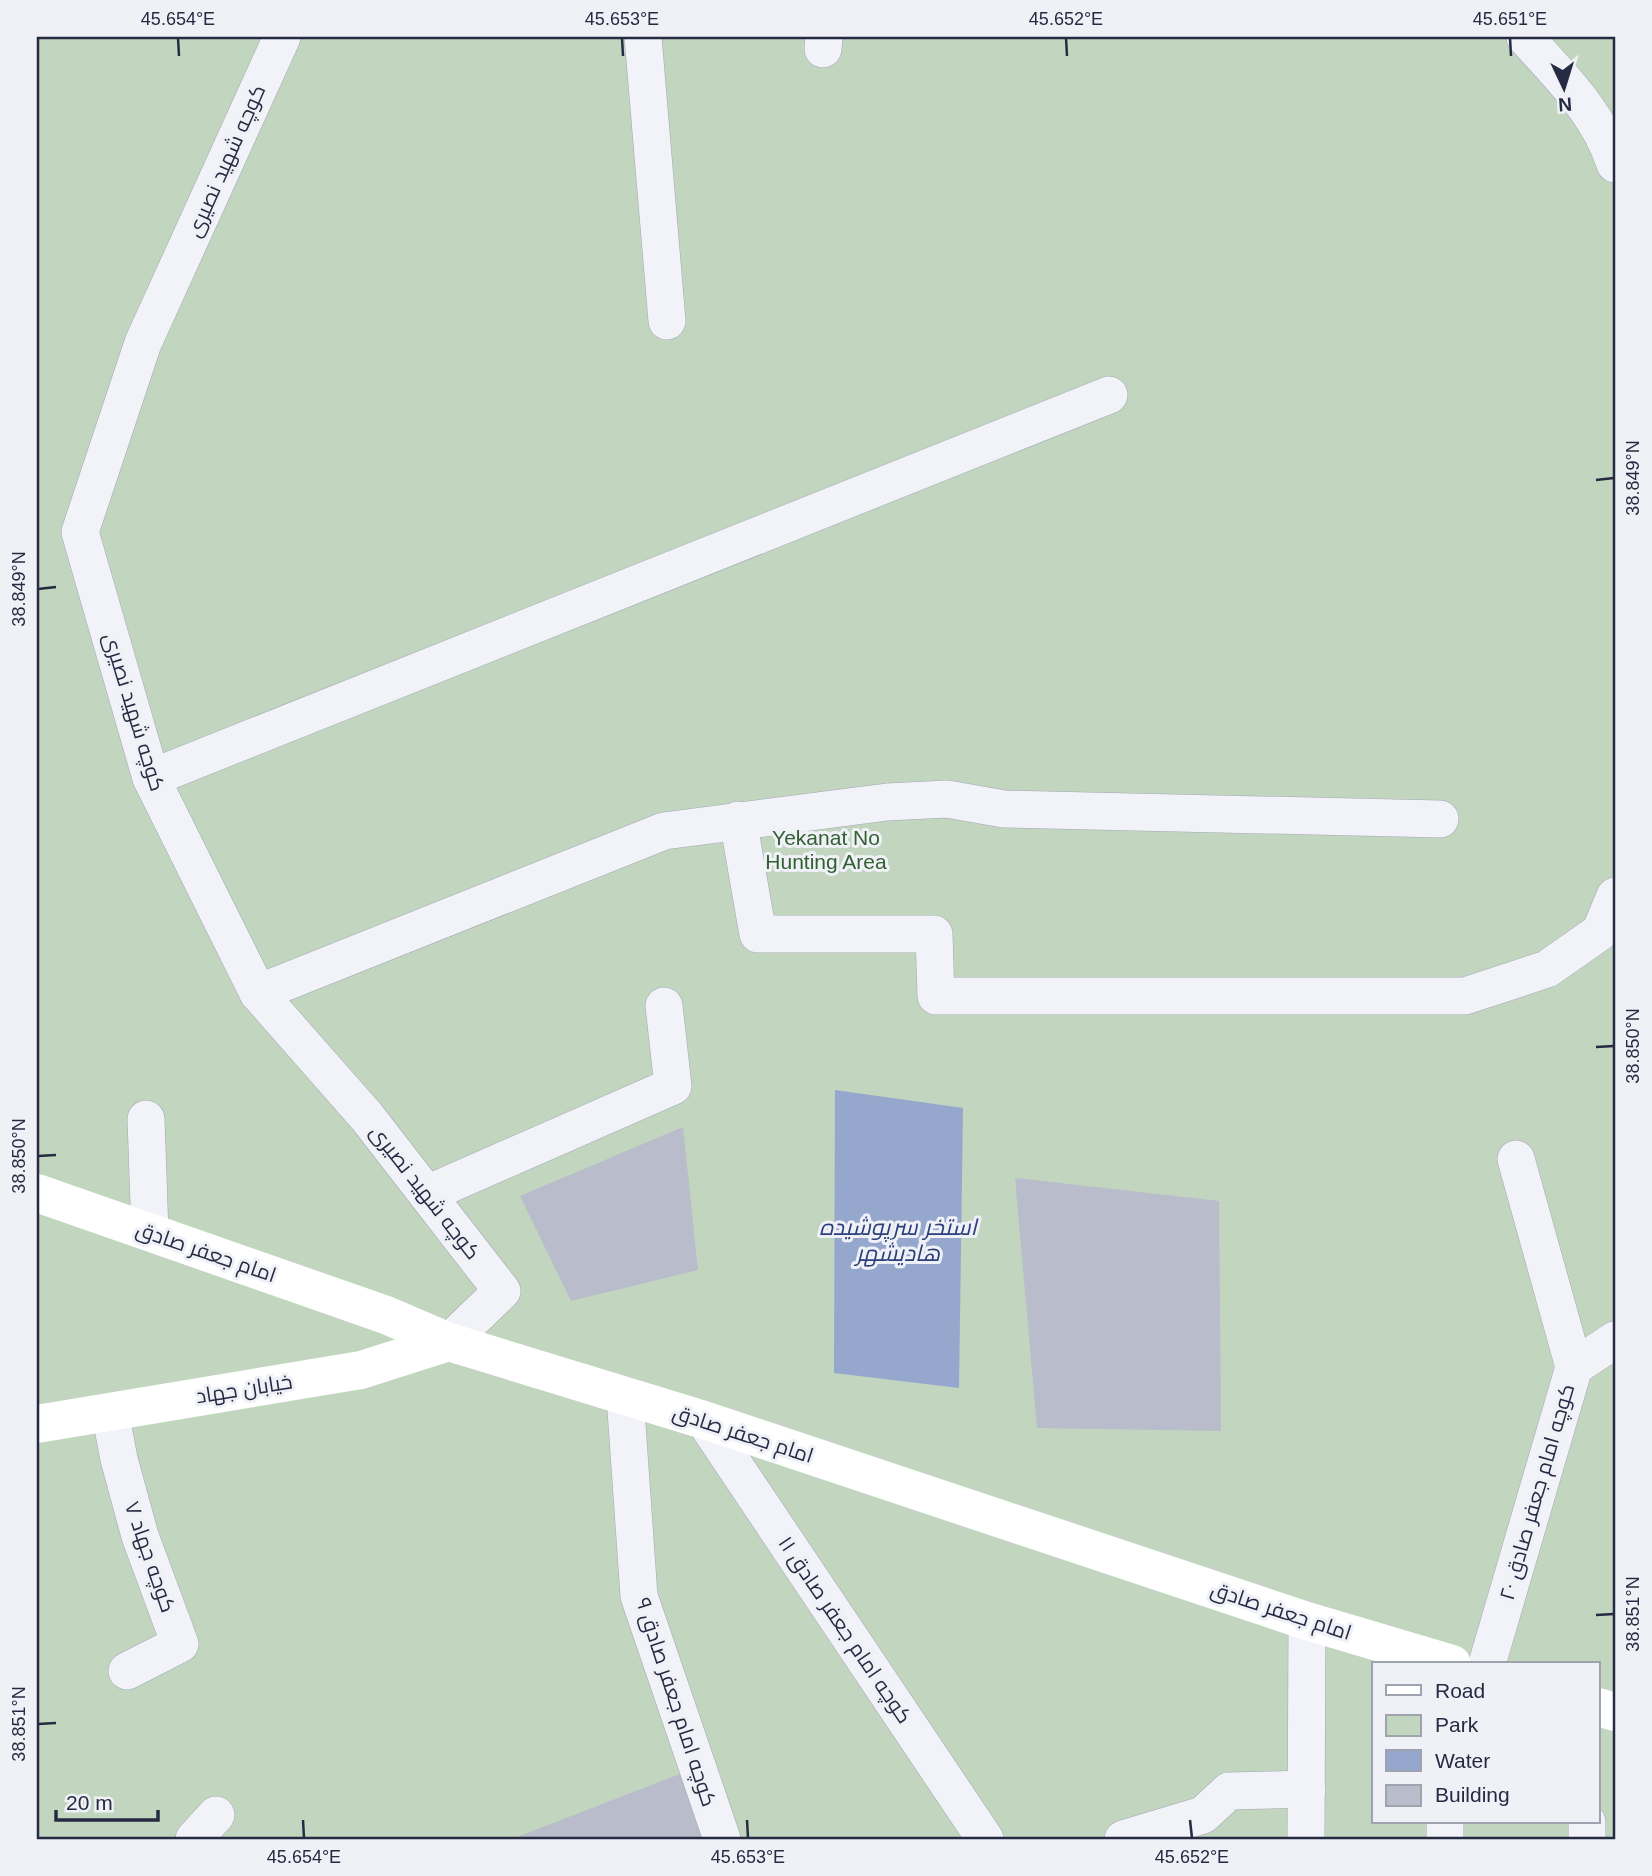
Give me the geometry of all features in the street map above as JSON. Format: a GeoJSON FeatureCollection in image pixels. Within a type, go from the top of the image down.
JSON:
{"type":"FeatureCollection","features":[{"type":"Feature","properties":{"kind":"main road","name":"امام جعفر صادق"},"geometry":{"type":"LineString","coordinates":[[37,1193],[386,1315],[449,1342],[704,1420],[1307,1620],[1444,1662]]}},
{"type":"Feature","properties":{"kind":"main road","name":"خیابان جهاد"},"geometry":{"type":"LineString","coordinates":[[37,1424],[361,1370],[449,1342]]}},
{"type":"Feature","properties":{"kind":"street","name":"کوچه شهید نصیری"},"geometry":{"type":"LineString","coordinates":[[282,37],[143,343],[80,532],[151,778],[258,993],[367,1117],[502,1291],[449,1342]]}},
{"type":"Feature","properties":{"kind":"street"},"geometry":{"type":"LineString","coordinates":[[643,37],[667,321]]}},
{"type":"Feature","properties":{"kind":"street"},"geometry":{"type":"LineString","coordinates":[[1525,37],[1584,103],[1611,150],[1615,164]]}},
{"type":"Feature","properties":{"kind":"street"},"geometry":{"type":"LineString","coordinates":[[151,778],[1109,395]]}},
{"type":"Feature","properties":{"kind":"street"},"geometry":{"type":"LineString","coordinates":[[258,993],[664,831],[738,820],[887,802],[947,799],[1004,809],[1440,819]]}},
{"type":"Feature","properties":{"kind":"street"},"geometry":{"type":"LineString","coordinates":[[738,820],[758,934],[934,934],[936,996],[1465,996],[1547,969],[1600,932],[1615,896]]}},
{"type":"Feature","properties":{"kind":"street"},"geometry":{"type":"LineString","coordinates":[[427,1194],[673,1086],[664,1006]]}},
{"type":"Feature","properties":{"kind":"street"},"geometry":{"type":"LineString","coordinates":[[146,1119],[150,1233]]}},
{"type":"Feature","properties":{"kind":"street"},"geometry":{"type":"LineString","coordinates":[[1516,1159],[1574,1367]]}},
{"type":"Feature","properties":{"kind":"street","name":"کوچه امام جعفر صادق ۲۰"},"geometry":{"type":"LineString","coordinates":[[1488,1662],[1574,1367],[1615,1340]]}},
{"type":"Feature","properties":{"kind":"street","name":"کوچه امام جعفر صادق ۹"},"geometry":{"type":"LineString","coordinates":[[625,1396],[639,1596],[722,1839]]}},
{"type":"Feature","properties":{"kind":"street","name":"کوچه جهاد ‍۷"},"geometry":{"type":"LineString","coordinates":[[110,1412],[119,1459],[140,1536],[180,1644],[127,1671]]}},
{"type":"Feature","properties":{"kind":"street","name":"کوچه امام جعفر صادق ۱۱"},"geometry":{"type":"LineString","coordinates":[[704,1420],[985,1839]]}},
{"type":"Feature","properties":{"kind":"street"},"geometry":{"type":"LineString","coordinates":[[1306,1839],[1307,1620]]}},
{"type":"Feature","properties":{"kind":"street"},"geometry":{"type":"LineString","coordinates":[[1123,1839],[1203,1815],[1229,1791],[1307,1789]]}},
{"type":"Feature","properties":{"kind":"green space","name":"Yekanat No Hunting Area"},"geometry":{"type":"Polygon","coordinates":[[[37,37],[1615,37],[1615,1839],[37,1839],[37,37]]]}},
{"type":"Feature","properties":{"kind":"water","name":"استخر سرپوشیده هادیشهر"},"geometry":{"type":"Polygon","coordinates":[[[835,1090],[963,1108],[959,1388],[834,1373],[835,1090]]]}},
{"type":"Feature","properties":{"kind":"building"},"geometry":{"type":"Polygon","coordinates":[[[683,1127],[698,1270],[571,1301],[520,1196],[683,1127]]]}},
{"type":"Feature","properties":{"kind":"building"},"geometry":{"type":"Polygon","coordinates":[[[1015,1178],[1219,1201],[1221,1431],[1037,1428],[1015,1178]]]}},
{"type":"Feature","properties":{"kind":"building"},"geometry":{"type":"Polygon","coordinates":[[[685,1772],[704,1839],[512,1839],[685,1772]]]}}]}
